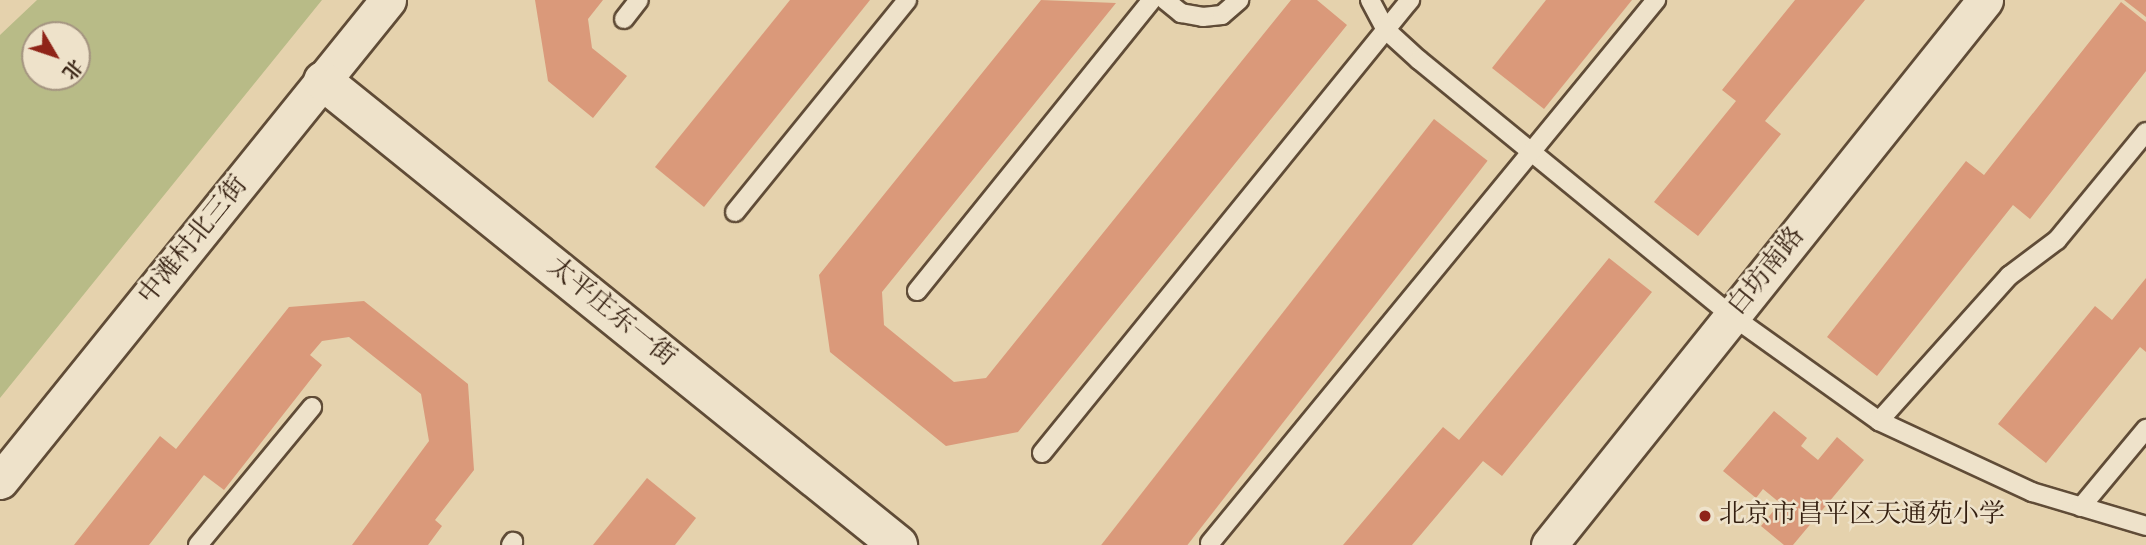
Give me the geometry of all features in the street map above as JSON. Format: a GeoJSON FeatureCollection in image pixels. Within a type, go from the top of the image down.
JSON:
{"type":"FeatureCollection","features":[{"type":"Feature","properties":{"kind":"street","name":"中滩村北三街"},"geometry":{"type":"LineString","coordinates":[[0,481],[388,0]]}},
{"type":"Feature","properties":{"kind":"street","name":"白坊南路"},"geometry":{"type":"LineString","coordinates":[[1549,545],[1985,0]]}},
{"type":"Feature","properties":{"kind":"street","name":"太平庄东一街"},"geometry":{"type":"LineString","coordinates":[[323,81],[898,545]]}},
{"type":"Feature","properties":{"kind":"lane"},"geometry":{"type":"LineString","coordinates":[[624,19],[639,0]]}},
{"type":"Feature","properties":{"kind":"lane"},"geometry":{"type":"LineString","coordinates":[[735,212],[906,0]]}},
{"type":"Feature","properties":{"kind":"lane"},"geometry":{"type":"LineString","coordinates":[[917,291],[1152,0]]}},
{"type":"Feature","properties":{"kind":"lane"},"geometry":{"type":"LineString","coordinates":[[1165,0],[1181,13],[1203,17],[1222,15],[1239,0]]}},
{"type":"Feature","properties":{"kind":"lane"},"geometry":{"type":"LineString","coordinates":[[1370,0],[1386,30],[1531,152],[1732,316],[1879,421],[2032,492],[2146,526]]}},
{"type":"Feature","properties":{"kind":"lane"},"geometry":{"type":"LineString","coordinates":[[1042,453],[1410,0]]}},
{"type":"Feature","properties":{"kind":"lane"},"geometry":{"type":"LineString","coordinates":[[1210,543],[1656,0]]}},
{"type":"Feature","properties":{"kind":"lane"},"geometry":{"type":"LineString","coordinates":[[1879,421],[2009,276],[2057,240],[2146,132]]}},
{"type":"Feature","properties":{"kind":"lane"},"geometry":{"type":"LineString","coordinates":[[198,545],[312,407]]}},
{"type":"Feature","properties":{"kind":"lane"},"geometry":{"type":"LineString","coordinates":[[2081,507],[2146,429]]}},
{"type":"Feature","properties":{"kind":"green space"},"geometry":{"type":"Polygon","coordinates":[[[37,0],[322,0],[0,398],[0,35],[37,0]]]}},
{"type":"Feature","properties":{"kind":"building"},"geometry":{"type":"Polygon","coordinates":[[[535,0],[603,0],[588,19],[592,48],[627,76],[593,118],[548,81],[535,0]]]}},
{"type":"Feature","properties":{"kind":"building"},"geometry":{"type":"Polygon","coordinates":[[[790,0],[870,0],[704,207],[655,167],[790,0]]]}},
{"type":"Feature","properties":{"kind":"building"},"geometry":{"type":"Polygon","coordinates":[[[1041,0],[1116,3],[882,292],[884,325],[954,382],[986,378],[1291,0],[1317,0],[1347,25],[1018,432],[946,446],[830,352],[819,275],[1041,0]]]}},
{"type":"Feature","properties":{"kind":"building"},"geometry":{"type":"Polygon","coordinates":[[[1546,0],[1632,0],[1544,109],[1492,68],[1546,0]]]}},
{"type":"Feature","properties":{"kind":"building"},"geometry":{"type":"Polygon","coordinates":[[[1795,0],[1865,0],[1765,121],[1781,134],[1698,236],[1654,202],[1736,101],[1722,90],[1795,0]]]}},
{"type":"Feature","properties":{"kind":"building"},"geometry":{"type":"Polygon","coordinates":[[[2124,0],[2146,0],[2146,17],[2124,0]]]}},
{"type":"Feature","properties":{"kind":"building"},"geometry":{"type":"Polygon","coordinates":[[[2121,2],[2146,22],[2146,71],[2030,219],[2013,205],[1877,376],[1827,337],[1966,161],[1984,175],[2121,2]]]}},
{"type":"Feature","properties":{"kind":"building"},"geometry":{"type":"Polygon","coordinates":[[[1434,119],[1488,161],[1187,545],[1101,545],[1434,119]]]}},
{"type":"Feature","properties":{"kind":"building"},"geometry":{"type":"Polygon","coordinates":[[[1609,258],[1652,292],[1502,476],[1483,461],[1412,545],[1343,545],[1443,427],[1459,440],[1609,258]]]}},
{"type":"Feature","properties":{"kind":"building"},"geometry":{"type":"Polygon","coordinates":[[[2146,278],[2146,352],[2140,347],[2046,463],[1998,424],[2095,306],[2112,320],[2146,278]]]}},
{"type":"Feature","properties":{"kind":"building"},"geometry":{"type":"Polygon","coordinates":[[[364,301],[468,384],[474,470],[435,520],[442,526],[428,545],[352,545],[429,441],[421,394],[349,337],[322,341],[310,355],[322,365],[224,490],[204,475],[149,545],[74,545],[160,436],[176,449],[289,307],[364,301]]]}},
{"type":"Feature","properties":{"kind":"building"},"geometry":{"type":"Polygon","coordinates":[[[1774,411],[1807,438],[1801,446],[1818,460],[1837,437],[1864,460],[1793,545],[1784,545],[1761,526],[1780,503],[1763,489],[1756,498],[1723,471],[1774,411]]]}},
{"type":"Feature","properties":{"kind":"building"},"geometry":{"type":"Polygon","coordinates":[[[647,478],[696,518],[675,545],[593,545],[647,478]]]}},
{"type":"Feature","properties":{"kind":"place","name":"北京市昌平区天通苑小学"},"geometry":{"type":"Point","coordinates":[1705,516]}}]}
